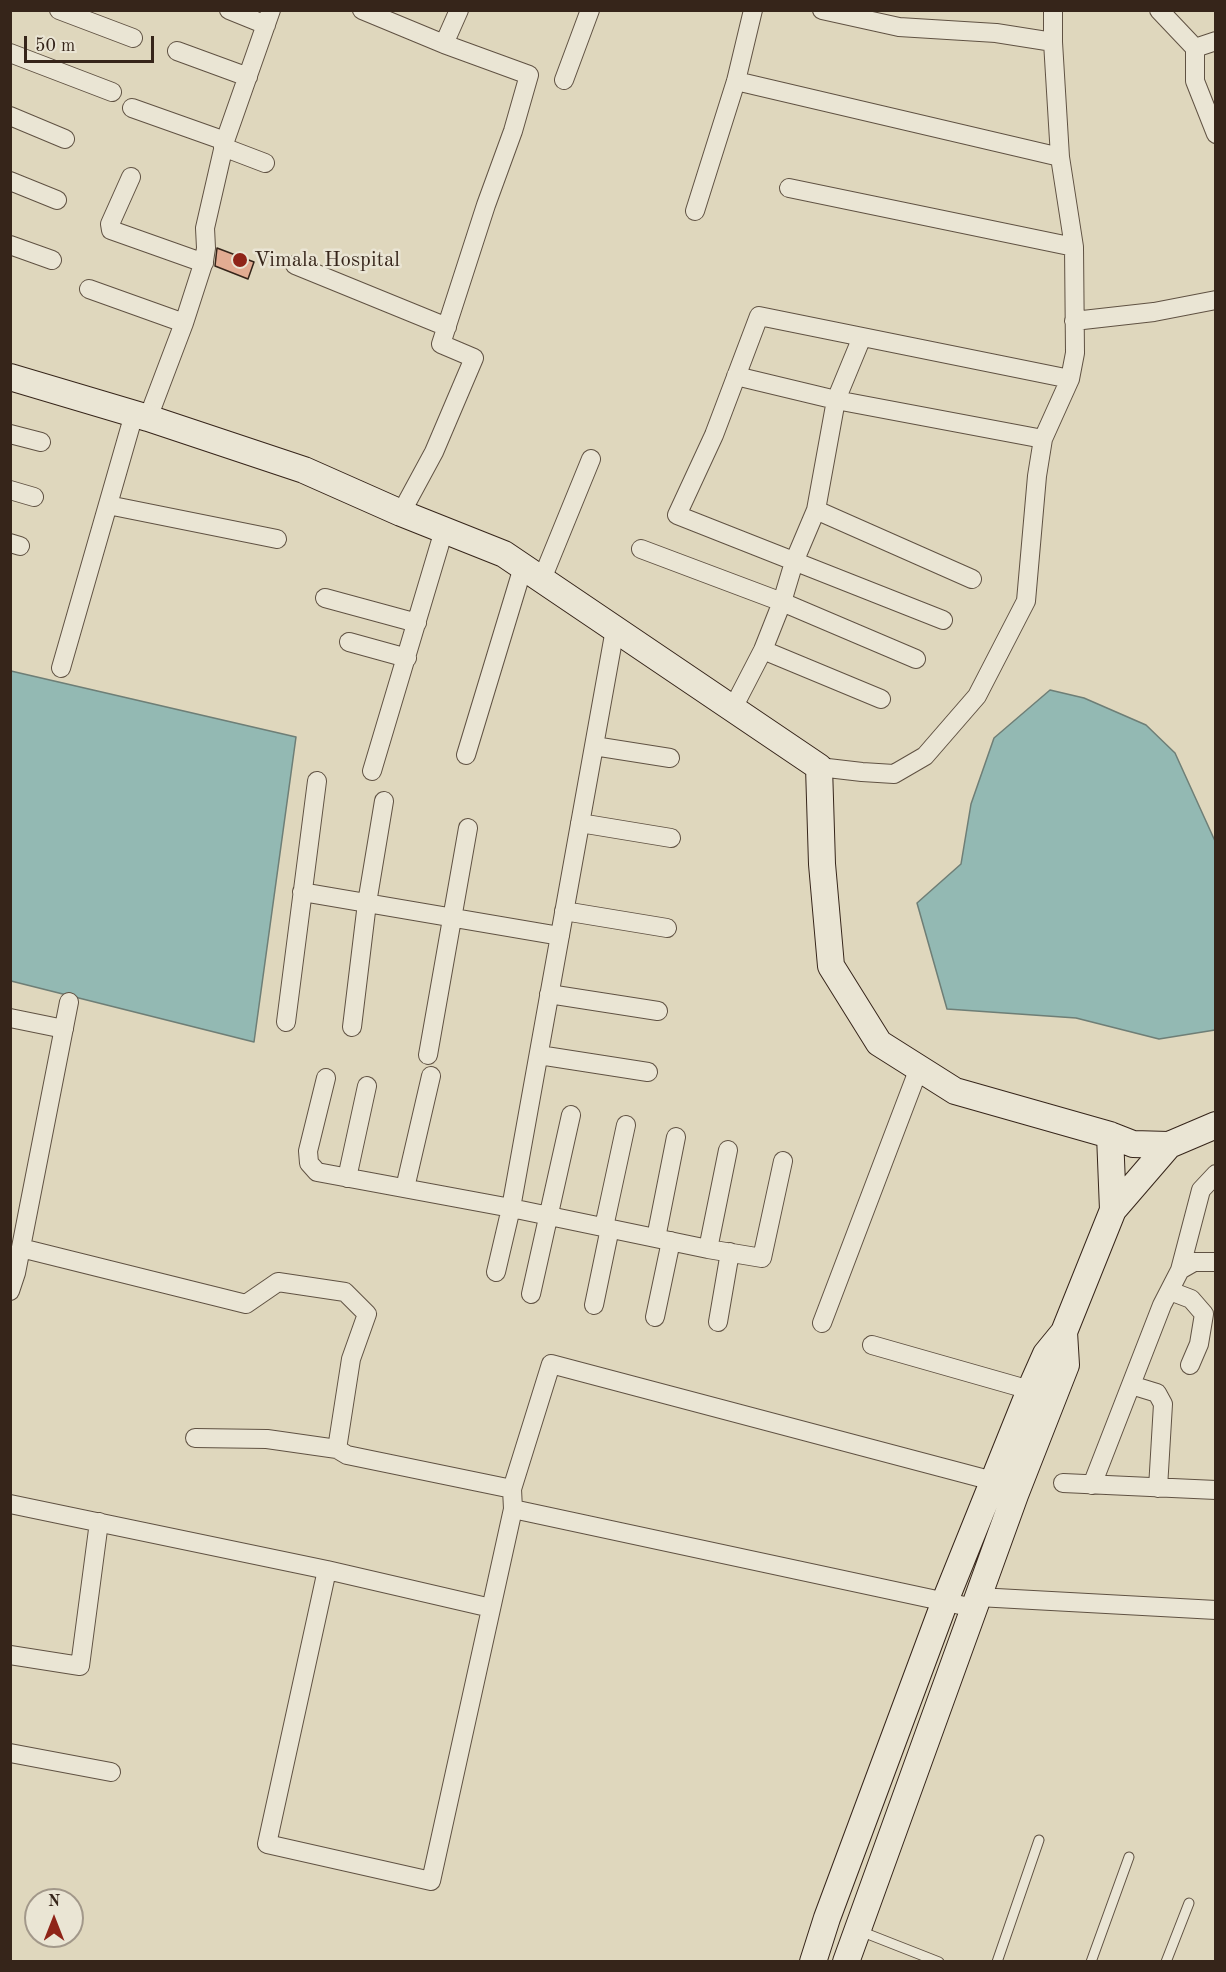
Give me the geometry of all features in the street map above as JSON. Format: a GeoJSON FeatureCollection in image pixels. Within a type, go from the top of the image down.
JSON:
{"type":"FeatureCollection","features":[{"type":"Feature","properties":{"kind":"street"},"geometry":{"type":"LineString","coordinates":[[59,10],[132,38]]}},
{"type":"Feature","properties":{"kind":"street"},"geometry":{"type":"LineString","coordinates":[[61,668],[108,505],[141,416],[184,323],[204,263],[205,228],[224,144],[268,18],[229,10]]}},
{"type":"Feature","properties":{"kind":"street"},"geometry":{"type":"LineString","coordinates":[[362,10],[444,44],[529,75],[513,131],[486,205],[441,344],[474,358],[434,452],[401,513]]}},
{"type":"Feature","properties":{"kind":"street"},"geometry":{"type":"LineString","coordinates":[[444,44],[459,10]]}},
{"type":"Feature","properties":{"kind":"street"},"geometry":{"type":"LineString","coordinates":[[564,80],[590,10]]}},
{"type":"Feature","properties":{"kind":"street"},"geometry":{"type":"LineString","coordinates":[[695,211],[736,81],[753,10]]}},
{"type":"Feature","properties":{"kind":"street"},"geometry":{"type":"LineString","coordinates":[[10,377],[141,416],[304,470],[401,513],[504,554],[819,766],[894,774],[925,756],[977,696],[1026,601],[1037,476],[1043,439],[1070,379],[1075,353],[1074,248],[1060,157],[1053,10]]}},
{"type":"Feature","properties":{"kind":"street"},"geometry":{"type":"LineString","coordinates":[[1159,10],[1195,48],[1195,81],[1215,134]]}},
{"type":"Feature","properties":{"kind":"street"},"geometry":{"type":"LineString","coordinates":[[826,11],[899,27],[996,33],[1053,42]]}},
{"type":"Feature","properties":{"kind":"street"},"geometry":{"type":"LineString","coordinates":[[1195,48],[1215,41]]}},
{"type":"Feature","properties":{"kind":"street"},"geometry":{"type":"LineString","coordinates":[[177,51],[248,77]]}},
{"type":"Feature","properties":{"kind":"street"},"geometry":{"type":"LineString","coordinates":[[10,53],[112,92]]}},
{"type":"Feature","properties":{"kind":"street"},"geometry":{"type":"LineString","coordinates":[[736,81],[1060,157]]}},
{"type":"Feature","properties":{"kind":"street"},"geometry":{"type":"LineString","coordinates":[[132,108],[224,144],[266,164]]}},
{"type":"Feature","properties":{"kind":"street"},"geometry":{"type":"LineString","coordinates":[[10,116],[65,139]]}},
{"type":"Feature","properties":{"kind":"street"},"geometry":{"type":"LineString","coordinates":[[131,177],[110,224],[111,230],[204,263]]}},
{"type":"Feature","properties":{"kind":"street"},"geometry":{"type":"LineString","coordinates":[[10,181],[57,200]]}},
{"type":"Feature","properties":{"kind":"street"},"geometry":{"type":"LineString","coordinates":[[789,188],[1074,248]]}},
{"type":"Feature","properties":{"kind":"street"},"geometry":{"type":"LineString","coordinates":[[10,245],[52,260]]}},
{"type":"Feature","properties":{"kind":"street"},"geometry":{"type":"LineString","coordinates":[[295,265],[447,327]]}},
{"type":"Feature","properties":{"kind":"street"},"geometry":{"type":"LineString","coordinates":[[89,289],[184,323]]}},
{"type":"Feature","properties":{"kind":"street"},"geometry":{"type":"LineString","coordinates":[[1074,321],[1154,312],[1215,300]]}},
{"type":"Feature","properties":{"kind":"street"},"geometry":{"type":"LineString","coordinates":[[943,620],[677,515],[714,435],[759,316],[1070,379]]}},
{"type":"Feature","properties":{"kind":"street"},"geometry":{"type":"LineString","coordinates":[[733,708],[763,650],[782,602],[794,562],[816,510],[836,400],[862,337]]}},
{"type":"Feature","properties":{"kind":"street"},"geometry":{"type":"LineString","coordinates":[[736,376],[836,400],[1043,439]]}},
{"type":"Feature","properties":{"kind":"street"},"geometry":{"type":"LineString","coordinates":[[10,434],[41,442]]}},
{"type":"Feature","properties":{"kind":"street"},"geometry":{"type":"LineString","coordinates":[[466,755],[532,573],[591,459]]}},
{"type":"Feature","properties":{"kind":"street"},"geometry":{"type":"LineString","coordinates":[[10,490],[34,497]]}},
{"type":"Feature","properties":{"kind":"street"},"geometry":{"type":"LineString","coordinates":[[108,505],[277,539]]}},
{"type":"Feature","properties":{"kind":"street"},"geometry":{"type":"LineString","coordinates":[[816,510],[972,579]]}},
{"type":"Feature","properties":{"kind":"street"},"geometry":{"type":"LineString","coordinates":[[372,771],[444,530]]}},
{"type":"Feature","properties":{"kind":"street"},"geometry":{"type":"LineString","coordinates":[[641,549],[782,602],[916,659]]}},
{"type":"Feature","properties":{"kind":"street"},"geometry":{"type":"LineString","coordinates":[[325,598],[417,623]]}},
{"type":"Feature","properties":{"kind":"street"},"geometry":{"type":"LineString","coordinates":[[496,1272],[511,1208],[615,629]]}},
{"type":"Feature","properties":{"kind":"street"},"geometry":{"type":"LineString","coordinates":[[349,642],[407,658]]}},
{"type":"Feature","properties":{"kind":"street"},"geometry":{"type":"LineString","coordinates":[[763,650],[881,699]]}},
{"type":"Feature","properties":{"kind":"street"},"geometry":{"type":"LineString","coordinates":[[594,746],[670,758]]}},
{"type":"Feature","properties":{"kind":"street"},"geometry":{"type":"LineString","coordinates":[[819,766],[822,864],[831,966],[879,1043],[956,1091],[1110,1135],[1133,1144],[1169,1145],[1215,1125]]}},
{"type":"Feature","properties":{"kind":"street"},"geometry":{"type":"LineString","coordinates":[[286,1022],[317,781]]}},
{"type":"Feature","properties":{"kind":"street"},"geometry":{"type":"LineString","coordinates":[[352,1027],[367,903],[384,801]]}},
{"type":"Feature","properties":{"kind":"street"},"geometry":{"type":"LineString","coordinates":[[580,823],[671,838]]}},
{"type":"Feature","properties":{"kind":"street"},"geometry":{"type":"LineString","coordinates":[[428,1055],[468,828]]}},
{"type":"Feature","properties":{"kind":"street"},"geometry":{"type":"LineString","coordinates":[[302,892],[560,936]]}},
{"type":"Feature","properties":{"kind":"street"},"geometry":{"type":"LineString","coordinates":[[564,911],[667,928]]}},
{"type":"Feature","properties":{"kind":"street"},"geometry":{"type":"LineString","coordinates":[[549,994],[658,1011]]}},
{"type":"Feature","properties":{"kind":"street"},"geometry":{"type":"LineString","coordinates":[[10,1291],[13,1272],[21,1248],[69,1002]]}},
{"type":"Feature","properties":{"kind":"street"},"geometry":{"type":"LineString","coordinates":[[10,1018],[64,1029]]}},
{"type":"Feature","properties":{"kind":"street"},"geometry":{"type":"LineString","coordinates":[[538,1055],[648,1072]]}},
{"type":"Feature","properties":{"kind":"street"},"geometry":{"type":"LineString","coordinates":[[822,1323],[919,1068]]}},
{"type":"Feature","properties":{"kind":"street"},"geometry":{"type":"LineString","coordinates":[[405,1188],[431,1076]]}},
{"type":"Feature","properties":{"kind":"street"},"geometry":{"type":"LineString","coordinates":[[326,1078],[308,1151],[309,1163],[317,1172],[549,1215],[708,1249],[762,1258],[783,1161]]}},
{"type":"Feature","properties":{"kind":"street"},"geometry":{"type":"LineString","coordinates":[[347,1178],[367,1086]]}},
{"type":"Feature","properties":{"kind":"street"},"geometry":{"type":"LineString","coordinates":[[531,1294],[571,1114]]}},
{"type":"Feature","properties":{"kind":"street"},"geometry":{"type":"LineString","coordinates":[[594,1305],[626,1125]]}},
{"type":"Feature","properties":{"kind":"street"},"geometry":{"type":"LineString","coordinates":[[1110,1135],[1113,1210]]}},
{"type":"Feature","properties":{"kind":"street"},"geometry":{"type":"LineString","coordinates":[[655,1317],[676,1137]]}},
{"type":"Feature","properties":{"kind":"street"},"geometry":{"type":"LineString","coordinates":[[813,1962],[827,1917],[945,1601],[1030,1390],[1046,1354],[1064,1332],[1113,1210],[1169,1145]]}},
{"type":"Feature","properties":{"kind":"street"},"geometry":{"type":"LineString","coordinates":[[708,1249],[728,1150]]}},
{"type":"Feature","properties":{"kind":"street"},"geometry":{"type":"LineString","coordinates":[[1092,1485],[1180,1270],[1201,1190],[1215,1174]]}},
{"type":"Feature","properties":{"kind":"street"},"geometry":{"type":"LineString","coordinates":[[21,1248],[246,1304],[278,1282],[345,1292],[367,1314],[351,1359],[337,1449]]}},
{"type":"Feature","properties":{"kind":"street"},"geometry":{"type":"LineString","coordinates":[[718,1322],[730,1252]]}},
{"type":"Feature","properties":{"kind":"street"},"geometry":{"type":"LineString","coordinates":[[1180,1270],[1194,1262],[1215,1262]]}},
{"type":"Feature","properties":{"kind":"street"},"geometry":{"type":"LineString","coordinates":[[1170,1291],[1191,1299],[1204,1314],[1199,1344],[1190,1365]]}},
{"type":"Feature","properties":{"kind":"street"},"geometry":{"type":"LineString","coordinates":[[846,1962],[976,1603],[1066,1365],[1064,1332]]}},
{"type":"Feature","properties":{"kind":"street"},"geometry":{"type":"LineString","coordinates":[[872,1345],[1030,1390]]}},
{"type":"Feature","properties":{"kind":"street"},"geometry":{"type":"LineString","coordinates":[[327,1570],[267,1844],[431,1881],[513,1509],[512,1489],[550,1364],[993,1481]]}},
{"type":"Feature","properties":{"kind":"street"},"geometry":{"type":"LineString","coordinates":[[1131,1386],[1157,1393],[1163,1404],[1158,1488]]}},
{"type":"Feature","properties":{"kind":"street"},"geometry":{"type":"LineString","coordinates":[[195,1438],[267,1439],[337,1449],[347,1455],[512,1489]]}},
{"type":"Feature","properties":{"kind":"street"},"geometry":{"type":"LineString","coordinates":[[1063,1483],[1215,1490]]}},
{"type":"Feature","properties":{"kind":"street"},"geometry":{"type":"LineString","coordinates":[[10,1504],[327,1570],[491,1608]]}},
{"type":"Feature","properties":{"kind":"street"},"geometry":{"type":"LineString","coordinates":[[513,1509],[945,1601],[1215,1610]]}},
{"type":"Feature","properties":{"kind":"street"},"geometry":{"type":"LineString","coordinates":[[10,1654],[80,1666],[99,1522]]}},
{"type":"Feature","properties":{"kind":"street"},"geometry":{"type":"LineString","coordinates":[[10,1753],[111,1772]]}},
{"type":"Feature","properties":{"kind":"street"},"geometry":{"type":"LineString","coordinates":[[873,1793],[903,1805]]}},
{"type":"Feature","properties":{"kind":"lane"},"geometry":{"type":"LineString","coordinates":[[997,1962],[1039,1840]]}},
{"type":"Feature","properties":{"kind":"lane"},"geometry":{"type":"LineString","coordinates":[[1091,1962],[1129,1857]]}},
{"type":"Feature","properties":{"kind":"lane"},"geometry":{"type":"LineString","coordinates":[[1166,1962],[1189,1903]]}},
{"type":"Feature","properties":{"kind":"lane"},"geometry":{"type":"LineString","coordinates":[[857,1930],[939,1962]]}},
{"type":"Feature","properties":{"kind":"water"},"geometry":{"type":"Polygon","coordinates":[[[11,671],[296,737],[254,1042],[11,981],[11,671]]]}},
{"type":"Feature","properties":{"kind":"water"},"geometry":{"type":"Polygon","coordinates":[[[1050,690],[1084,698],[1146,725],[1175,753],[1215,841],[1215,1030],[1159,1039],[1076,1018],[947,1009],[917,903],[961,864],[971,804],[994,738],[1050,690]]]}},
{"type":"Feature","properties":{"kind":"building"},"geometry":{"type":"Polygon","coordinates":[[[217,248],[254,262],[248,279],[215,266],[217,248]]]}},
{"type":"Feature","properties":{"kind":"place","name":"Vimala Hospital"},"geometry":{"type":"Point","coordinates":[240,260]}}]}
